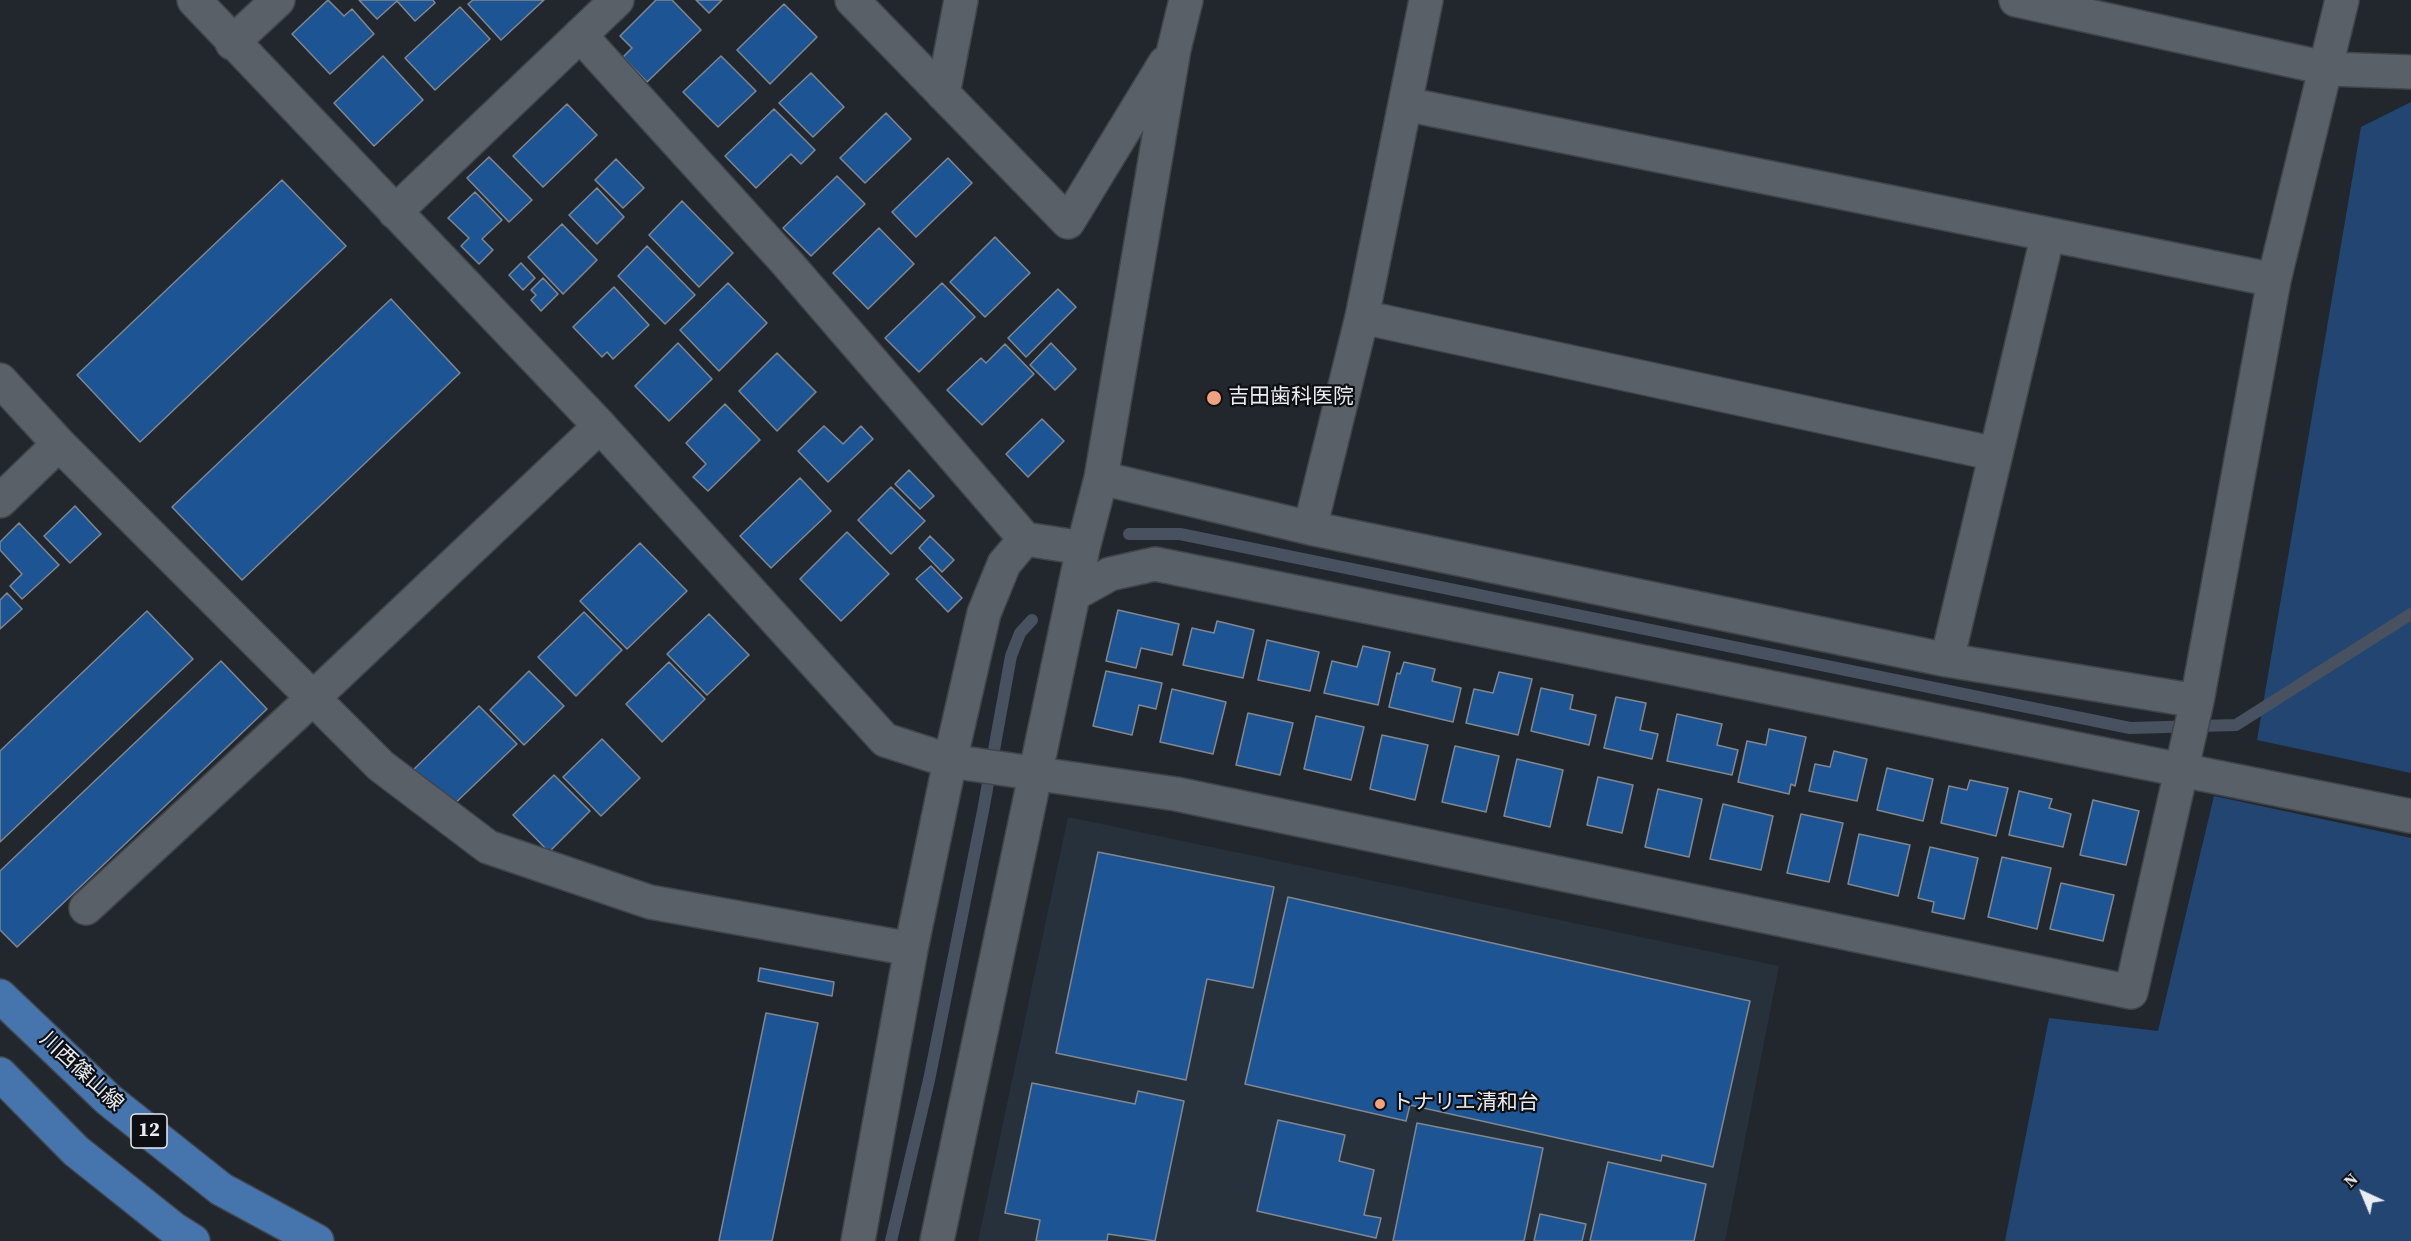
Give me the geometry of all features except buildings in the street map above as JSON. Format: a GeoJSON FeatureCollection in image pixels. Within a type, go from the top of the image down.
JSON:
{"type":"FeatureCollection","features":[{"type":"Feature","properties":{"kind":"main road","name":"川西篠山線"},"geometry":{"type":"LineString","coordinates":[[0,996],[109,1100],[221,1189],[316,1241]]}},
{"type":"Feature","properties":{"kind":"main road"},"geometry":{"type":"LineString","coordinates":[[0,1074],[76,1151],[174,1229],[194,1241]]}},
{"type":"Feature","properties":{"kind":"street"},"geometry":{"type":"LineString","coordinates":[[194,0],[232,43],[600,426],[885,740],[957,763],[1176,794],[2131,992],[2189,735],[2274,280],[2342,0]]}},
{"type":"Feature","properties":{"kind":"street"},"geometry":{"type":"LineString","coordinates":[[232,43],[278,0]]}},
{"type":"Feature","properties":{"kind":"street"},"geometry":{"type":"LineString","coordinates":[[395,212],[617,0]]}},
{"type":"Feature","properties":{"kind":"street"},"geometry":{"type":"LineString","coordinates":[[852,0],[1068,222],[1174,48]]}},
{"type":"Feature","properties":{"kind":"street"},"geometry":{"type":"LineString","coordinates":[[943,94],[961,0]]}},
{"type":"Feature","properties":{"kind":"street"},"geometry":{"type":"LineString","coordinates":[[937,1241],[1025,774],[1074,594],[1101,477],[1174,48],[1185,0]]}},
{"type":"Feature","properties":{"kind":"street"},"geometry":{"type":"LineString","coordinates":[[1310,528],[1362,317],[1426,0]]}},
{"type":"Feature","properties":{"kind":"street"},"geometry":{"type":"LineString","coordinates":[[2016,0],[2325,68],[2411,72]]}},
{"type":"Feature","properties":{"kind":"street"},"geometry":{"type":"LineString","coordinates":[[580,35],[788,263],[1025,539],[1083,548]]}},
{"type":"Feature","properties":{"kind":"street"},"geometry":{"type":"LineString","coordinates":[[1406,104],[2274,280]]}},
{"type":"Feature","properties":{"kind":"street"},"geometry":{"type":"LineString","coordinates":[[1947,660],[2048,234]]}},
{"type":"Feature","properties":{"kind":"street"},"geometry":{"type":"LineString","coordinates":[[1362,317],[1996,454]]}},
{"type":"Feature","properties":{"kind":"street"},"geometry":{"type":"LineString","coordinates":[[0,380],[59,444],[381,766],[488,846],[650,902],[911,950]]}},
{"type":"Feature","properties":{"kind":"street"},"geometry":{"type":"LineString","coordinates":[[86,908],[312,699],[600,426]]}},
{"type":"Feature","properties":{"kind":"street"},"geometry":{"type":"LineString","coordinates":[[0,501],[59,444]]}},
{"type":"Feature","properties":{"kind":"street"},"geometry":{"type":"LineString","coordinates":[[1101,477],[1310,528],[1947,660],[2189,735],[2411,816]]}},
{"type":"Feature","properties":{"kind":"street"},"geometry":{"type":"LineString","coordinates":[[858,1241],[911,950],[957,763],[984,613],[1004,564],[1025,539]]}},
{"type":"Feature","properties":{"kind":"street"},"geometry":{"type":"LineString","coordinates":[[1074,594],[1110,574],[1155,564],[2189,735]]}},
{"type":"Feature","properties":{"kind":"shaded area"},"geometry":{"type":"Polygon","coordinates":[[[2411,102],[2411,773],[2257,740],[2361,127],[2411,102]]]}},
{"type":"Feature","properties":{"kind":"shaded area"},"geometry":{"type":"Polygon","coordinates":[[[2214,796],[2411,838],[2411,1241],[2005,1241],[2049,1018],[2158,1031],[2214,796]]]}},
{"type":"Feature","properties":{"kind":"shaded area","name":"トナリエ清和台"},"geometry":{"type":"Polygon","coordinates":[[[1068,817],[1779,966],[1725,1241],[978,1241],[1068,817]]]}},
{"type":"Feature","properties":{"kind":"waterway"},"geometry":{"type":"LineString","coordinates":[[1129,534],[1180,534],[2130,728],[2236,725],[2411,614]]}},
{"type":"Feature","properties":{"kind":"waterway"},"geometry":{"type":"LineString","coordinates":[[891,1241],[929,1080],[983,811],[1011,656],[1020,633],[1032,620]]}},
{"type":"Feature","properties":{"kind":"place","name":"吉田歯科医院"},"geometry":{"type":"Point","coordinates":[1214,398]}},
{"type":"Feature","properties":{"kind":"place","name":"トナリエ清和台"},"geometry":{"type":"Point","coordinates":[1380,1104]}}]}
